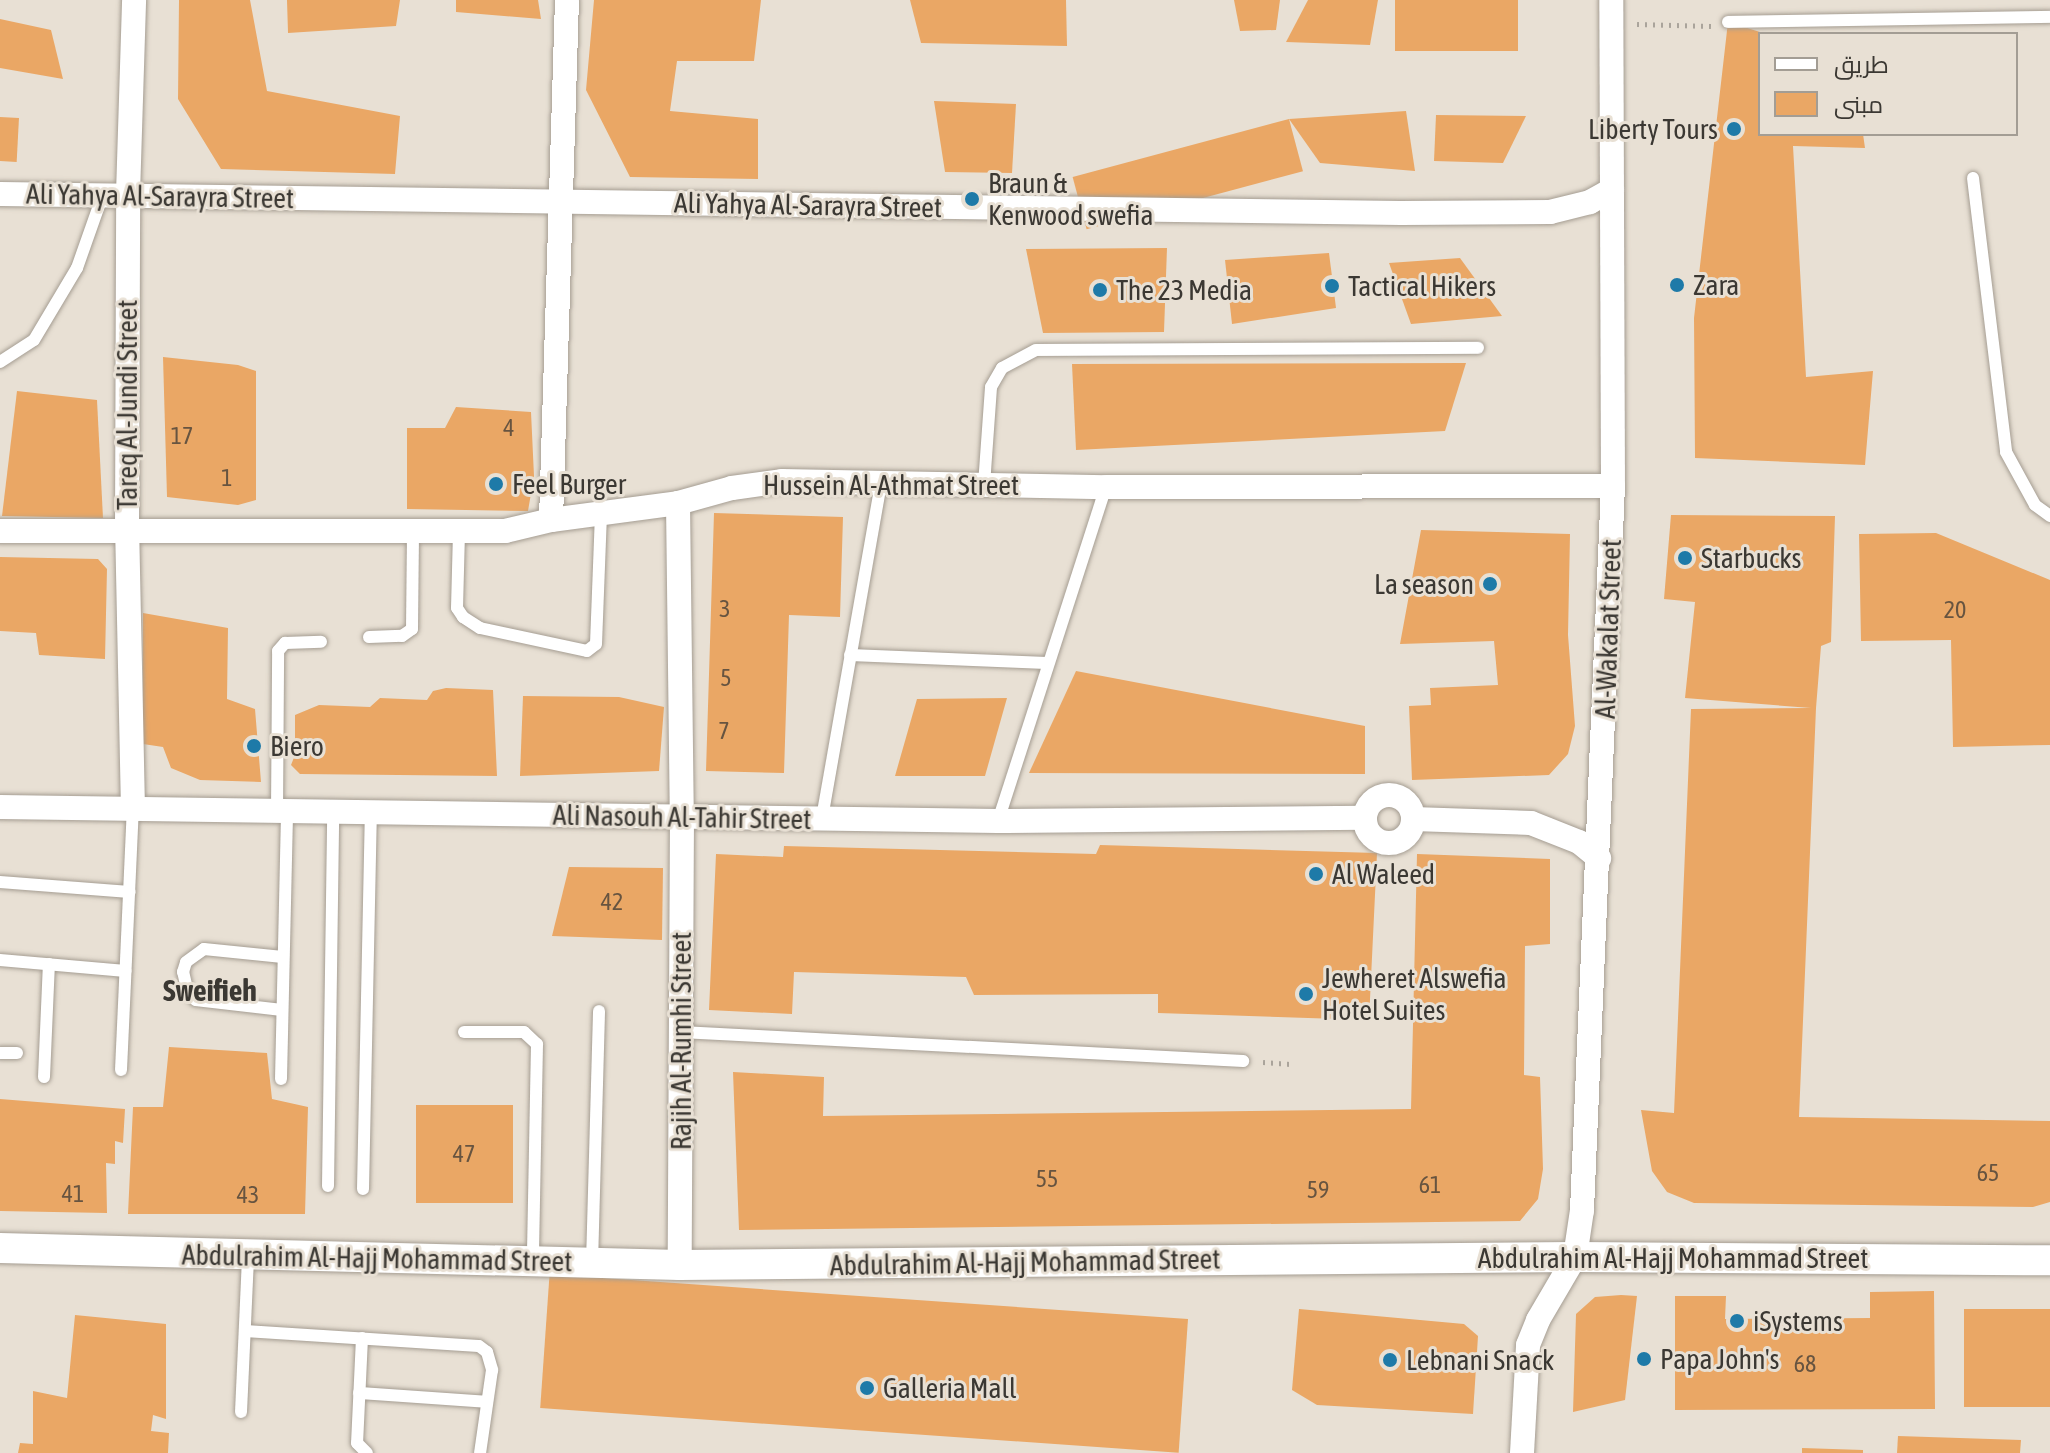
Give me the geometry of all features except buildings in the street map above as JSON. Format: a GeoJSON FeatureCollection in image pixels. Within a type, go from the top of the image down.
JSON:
{"type":"FeatureCollection","features":[{"type":"Feature","properties":{"kind":"street","name":"Tareq Al-Jundi Street"},"geometry":{"type":"LineString","coordinates":[[133,810],[127,531],[128,194],[134,0]]}},
{"type":"Feature","properties":{"kind":"street"},"geometry":{"type":"LineString","coordinates":[[551,520],[567,0]]}},
{"type":"Feature","properties":{"kind":"street","name":"Al-Wakalat Street"},"geometry":{"type":"LineString","coordinates":[[1575,1257],[1582,1210],[1613,486],[1611,0]]}},
{"type":"Feature","properties":{"kind":"street","name":"Ali Yahya Al-Sarayra Street"},"geometry":{"type":"LineString","coordinates":[[0,194],[1535,212],[1575,208],[1612,190]]}},
{"type":"Feature","properties":{"kind":"street","name":"Hussein Al-Athmat Street"},"geometry":{"type":"LineString","coordinates":[[0,531],[505,531],[551,520],[678,503],[732,488],[782,481],[1106,487],[1613,486]]}},
{"type":"Feature","properties":{"kind":"street","name":"Rajih Al-Rumhi Street"},"geometry":{"type":"LineString","coordinates":[[678,503],[682,816],[680,1265]]}},
{"type":"Feature","properties":{"kind":"street"},"geometry":{"type":"LineString","coordinates":[[1389,795],[1407,802],[1413,819],[1406,836],[1388,843],[1371,835],[1365,818],[1372,802],[1389,795]]}},
{"type":"Feature","properties":{"kind":"street","name":"Ali Nasouh Al-Tahir Street"},"geometry":{"type":"LineString","coordinates":[[0,807],[998,821],[1365,818]]}},
{"type":"Feature","properties":{"kind":"street"},"geometry":{"type":"LineString","coordinates":[[1413,819],[1531,823],[1579,842],[1599,858]]}},
{"type":"Feature","properties":{"kind":"street","name":"Abdulrahim Al-Hajj Mohammad Street"},"geometry":{"type":"LineString","coordinates":[[0,1248],[680,1265],[1575,1257],[2050,1260]]}},
{"type":"Feature","properties":{"kind":"street"},"geometry":{"type":"LineString","coordinates":[[1522,1453],[1528,1345],[1538,1320],[1575,1257]]}},
{"type":"Feature","properties":{"kind":"lane"},"geometry":{"type":"LineString","coordinates":[[1724,24],[2050,17]]}},
{"type":"Feature","properties":{"kind":"lane"},"geometry":{"type":"LineString","coordinates":[[1973,178],[2006,452],[2035,505],[2050,516]]}},
{"type":"Feature","properties":{"kind":"lane"},"geometry":{"type":"LineString","coordinates":[[0,362],[34,340],[77,268],[103,194]]}},
{"type":"Feature","properties":{"kind":"lane"},"geometry":{"type":"LineString","coordinates":[[984,485],[991,387],[1002,368],[1036,350],[1478,348]]}},
{"type":"Feature","properties":{"kind":"lane"},"geometry":{"type":"LineString","coordinates":[[822,818],[881,483]]}},
{"type":"Feature","properties":{"kind":"lane"},"geometry":{"type":"LineString","coordinates":[[998,821],[1106,487]]}},
{"type":"Feature","properties":{"kind":"lane"},"geometry":{"type":"LineString","coordinates":[[459,532],[457,608],[463,617],[480,628],[587,651],[596,644],[601,514]]}},
{"type":"Feature","properties":{"kind":"lane"},"geometry":{"type":"LineString","coordinates":[[369,637],[402,636],[412,629],[413,531]]}},
{"type":"Feature","properties":{"kind":"lane"},"geometry":{"type":"LineString","coordinates":[[281,1079],[282,812],[278,651],[285,643],[321,642]]}},
{"type":"Feature","properties":{"kind":"lane"},"geometry":{"type":"LineString","coordinates":[[850,655],[1047,663]]}},
{"type":"Feature","properties":{"kind":"lane"},"geometry":{"type":"LineString","coordinates":[[121,1070],[133,810]]}},
{"type":"Feature","properties":{"kind":"lane"},"geometry":{"type":"LineString","coordinates":[[328,1186],[333,813]]}},
{"type":"Feature","properties":{"kind":"lane"},"geometry":{"type":"LineString","coordinates":[[363,1189],[371,814]]}},
{"type":"Feature","properties":{"kind":"lane"},"geometry":{"type":"LineString","coordinates":[[0,882],[130,892]]}},
{"type":"Feature","properties":{"kind":"lane"},"geometry":{"type":"LineString","coordinates":[[282,1010],[196,1000],[188,993],[183,972],[186,962],[204,949],[283,957]]}},
{"type":"Feature","properties":{"kind":"lane"},"geometry":{"type":"LineString","coordinates":[[0,960],[126,971]]}},
{"type":"Feature","properties":{"kind":"lane"},"geometry":{"type":"LineString","coordinates":[[44,1077],[49,964]]}},
{"type":"Feature","properties":{"kind":"lane"},"geometry":{"type":"LineString","coordinates":[[592,1263],[599,1011]]}},
{"type":"Feature","properties":{"kind":"lane"},"geometry":{"type":"LineString","coordinates":[[464,1032],[524,1032],[537,1044],[533,1262]]}},
{"type":"Feature","properties":{"kind":"lane"},"geometry":{"type":"LineString","coordinates":[[681,1032],[1243,1061]]}},
{"type":"Feature","properties":{"kind":"lane"},"geometry":{"type":"LineString","coordinates":[[0,1053],[17,1053]]}},
{"type":"Feature","properties":{"kind":"lane"},"geometry":{"type":"LineString","coordinates":[[241,1412],[248,1254]]}},
{"type":"Feature","properties":{"kind":"lane"},"geometry":{"type":"LineString","coordinates":[[245,1331],[479,1346],[491,1360],[480,1453]]}},
{"type":"Feature","properties":{"kind":"lane"},"geometry":{"type":"LineString","coordinates":[[362,1338],[357,1443],[367,1453]]}},
{"type":"Feature","properties":{"kind":"lane"},"geometry":{"type":"LineString","coordinates":[[359,1393],[487,1402]]}},
{"type":"Feature","properties":{"kind":"path"},"geometry":{"type":"LineString","coordinates":[[1670,25],[1724,24]]}},
{"type":"Feature","properties":{"kind":"path"},"geometry":{"type":"LineString","coordinates":[[1243,1061],[1294,1064]]}},
{"type":"Feature","properties":{"kind":"place","name":"Liberty Tours"},"geometry":{"type":"Point","coordinates":[1734,129]}},
{"type":"Feature","properties":{"kind":"place","name":"Braun & Kenwood swefia"},"geometry":{"type":"Point","coordinates":[972,199]}},
{"type":"Feature","properties":{"kind":"place","name":"Zara"},"geometry":{"type":"Point","coordinates":[1677,285]}},
{"type":"Feature","properties":{"kind":"place","name":"Tactical Hikers"},"geometry":{"type":"Point","coordinates":[1332,286]}},
{"type":"Feature","properties":{"kind":"place","name":"The 23 Media"},"geometry":{"type":"Point","coordinates":[1100,290]}},
{"type":"Feature","properties":{"kind":"place","name":"Feel Burger"},"geometry":{"type":"Point","coordinates":[496,484]}},
{"type":"Feature","properties":{"kind":"place","name":"Starbucks"},"geometry":{"type":"Point","coordinates":[1685,558]}},
{"type":"Feature","properties":{"kind":"place","name":"La season"},"geometry":{"type":"Point","coordinates":[1490,584]}},
{"type":"Feature","properties":{"kind":"place","name":"Biero"},"geometry":{"type":"Point","coordinates":[254,746]}},
{"type":"Feature","properties":{"kind":"place","name":"Al Waleed"},"geometry":{"type":"Point","coordinates":[1316,874]}},
{"type":"Feature","properties":{"kind":"place","name":"Jewheret Alswefia Hotel Suites"},"geometry":{"type":"Point","coordinates":[1306,994]}},
{"type":"Feature","properties":{"kind":"place","name":"iSystems"},"geometry":{"type":"Point","coordinates":[1737,1321]}},
{"type":"Feature","properties":{"kind":"place","name":"Papa John's"},"geometry":{"type":"Point","coordinates":[1644,1359]}},
{"type":"Feature","properties":{"kind":"place","name":"Lebnani Snack"},"geometry":{"type":"Point","coordinates":[1390,1360]}},
{"type":"Feature","properties":{"kind":"place","name":"Galleria Mall"},"geometry":{"type":"Point","coordinates":[867,1388]}},
{"type":"Feature","properties":{"kind":"district","name":"Sweifieh"},"geometry":{"type":"Point","coordinates":[210,990]}}]}
